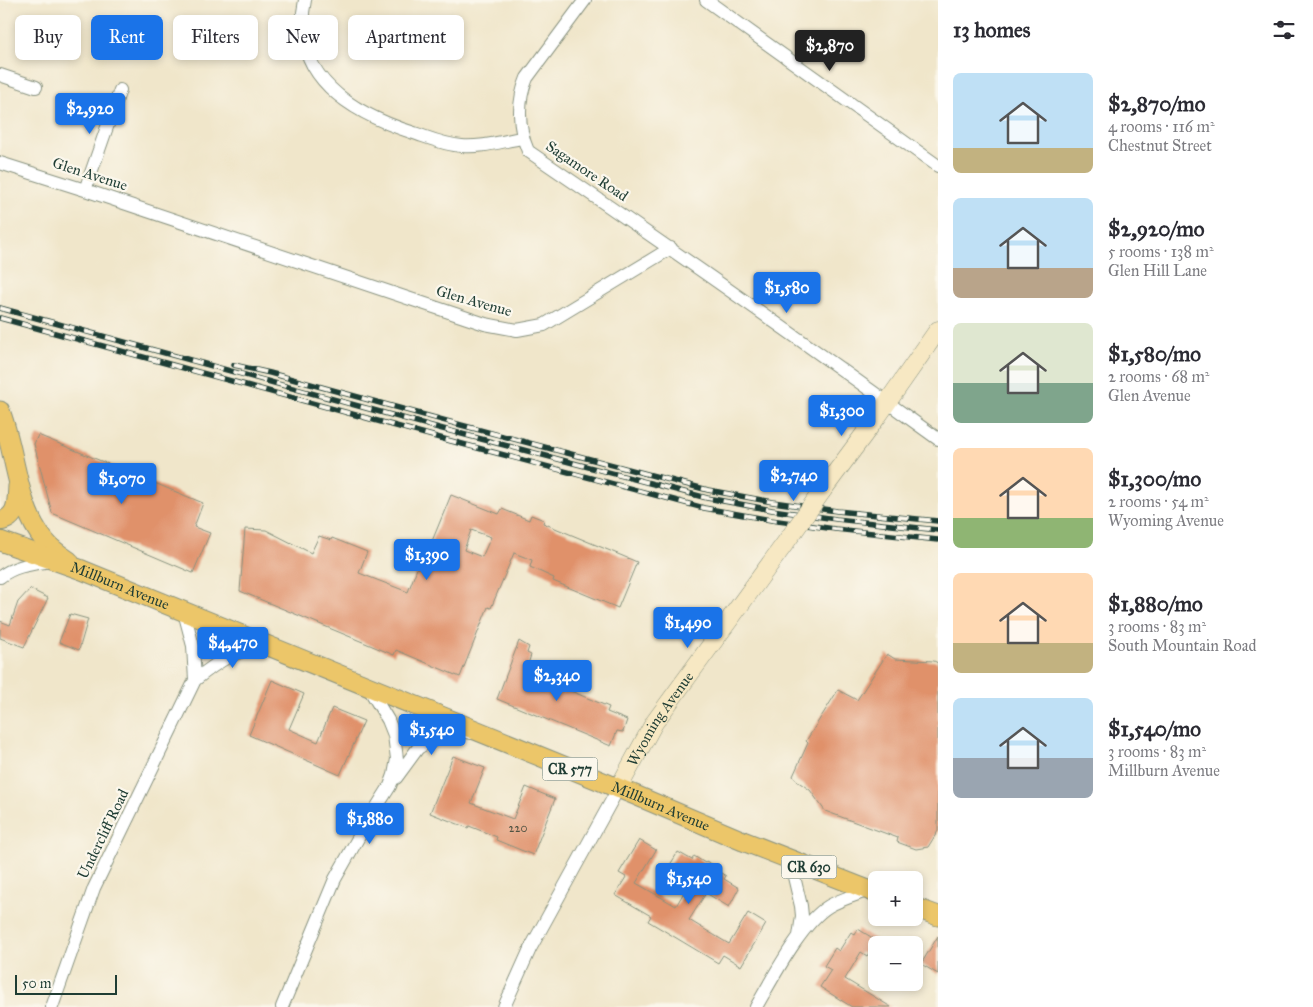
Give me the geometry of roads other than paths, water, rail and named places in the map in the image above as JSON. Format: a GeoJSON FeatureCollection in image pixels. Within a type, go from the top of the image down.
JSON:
{"type":"FeatureCollection","features":[{"type":"Feature","properties":{"kind":"main road","name":"Wyoming Avenue"},"geometry":{"type":"LineString","coordinates":[[618,789],[654,723],[888,402],[938,330]]}},
{"type":"Feature","properties":{"kind":"main road","name":"CR 577"},"geometry":{"type":"LineString","coordinates":[[0,411],[8,436],[18,482],[30,514],[44,541],[82,570]]}},
{"type":"Feature","properties":{"kind":"main road"},"geometry":{"type":"LineString","coordinates":[[0,521],[8,519],[13,514],[17,505],[18,482]]}},
{"type":"Feature","properties":{"kind":"main road","name":"Millburn Avenue"},"geometry":{"type":"LineString","coordinates":[[0,541],[52,561],[82,570],[790,860],[868,890]]}},
{"type":"Feature","properties":{"kind":"main road"},"geometry":{"type":"LineString","coordinates":[[923,910],[938,916]]}},
{"type":"Feature","properties":{"kind":"street"},"geometry":{"type":"LineString","coordinates":[[305,0],[303,27],[306,48],[320,77],[347,103],[401,129],[444,143],[462,146],[522,138],[520,126],[522,88],[527,78],[585,0]]}},
{"type":"Feature","properties":{"kind":"street"},"geometry":{"type":"LineString","coordinates":[[706,0],[938,166]]}},
{"type":"Feature","properties":{"kind":"street"},"geometry":{"type":"LineString","coordinates":[[0,75],[36,87]]}},
{"type":"Feature","properties":{"kind":"street"},"geometry":{"type":"LineString","coordinates":[[85,190],[120,90]]}},
{"type":"Feature","properties":{"kind":"street","name":"Sagamore Road"},"geometry":{"type":"LineString","coordinates":[[522,138],[528,151],[671,248]]}},
{"type":"Feature","properties":{"kind":"street","name":"Glen Avenue"},"geometry":{"type":"LineString","coordinates":[[0,163],[478,322],[517,330],[544,325],[671,248]]}},
{"type":"Feature","properties":{"kind":"street"},"geometry":{"type":"LineString","coordinates":[[671,248],[938,439]]}},
{"type":"Feature","properties":{"kind":"street"},"geometry":{"type":"LineString","coordinates":[[0,577],[10,570],[26,564],[52,561]]}},
{"type":"Feature","properties":{"kind":"street"},"geometry":{"type":"LineString","coordinates":[[184,612],[193,646],[196,680]]}},
{"type":"Feature","properties":{"kind":"street","name":"Undercliff Road"},"geometry":{"type":"LineString","coordinates":[[52,1007],[94,888],[196,680],[215,664],[236,652],[266,646]]}},
{"type":"Feature","properties":{"kind":"street"},"geometry":{"type":"LineString","coordinates":[[368,687],[388,720],[396,743],[397,759],[390,786]]}},
{"type":"Feature","properties":{"kind":"street"},"geometry":{"type":"LineString","coordinates":[[282,1007],[335,879],[366,824],[409,758],[418,748],[460,731],[482,734]]}},
{"type":"Feature","properties":{"kind":"street","name":"Wyoming Avenue"},"geometry":{"type":"LineString","coordinates":[[504,1007],[530,949],[618,789]]}},
{"type":"Feature","properties":{"kind":"street"},"geometry":{"type":"LineString","coordinates":[[790,860],[801,906],[800,936]]}},
{"type":"Feature","properties":{"kind":"street"},"geometry":{"type":"LineString","coordinates":[[756,1007],[812,920],[829,906],[868,894]]}},
{"type":"Feature","properties":{"kind":"railway"},"geometry":{"type":"LineString","coordinates":[[0,308],[439,428],[707,498],[836,519],[938,530]]}},
{"type":"Feature","properties":{"kind":"railway"},"geometry":{"type":"LineString","coordinates":[[0,318],[704,508],[835,529],[938,540]]}},
{"type":"Feature","properties":{"kind":"railway"},"geometry":{"type":"LineString","coordinates":[[234,365],[708,490],[837,511],[938,521]]}}]}
